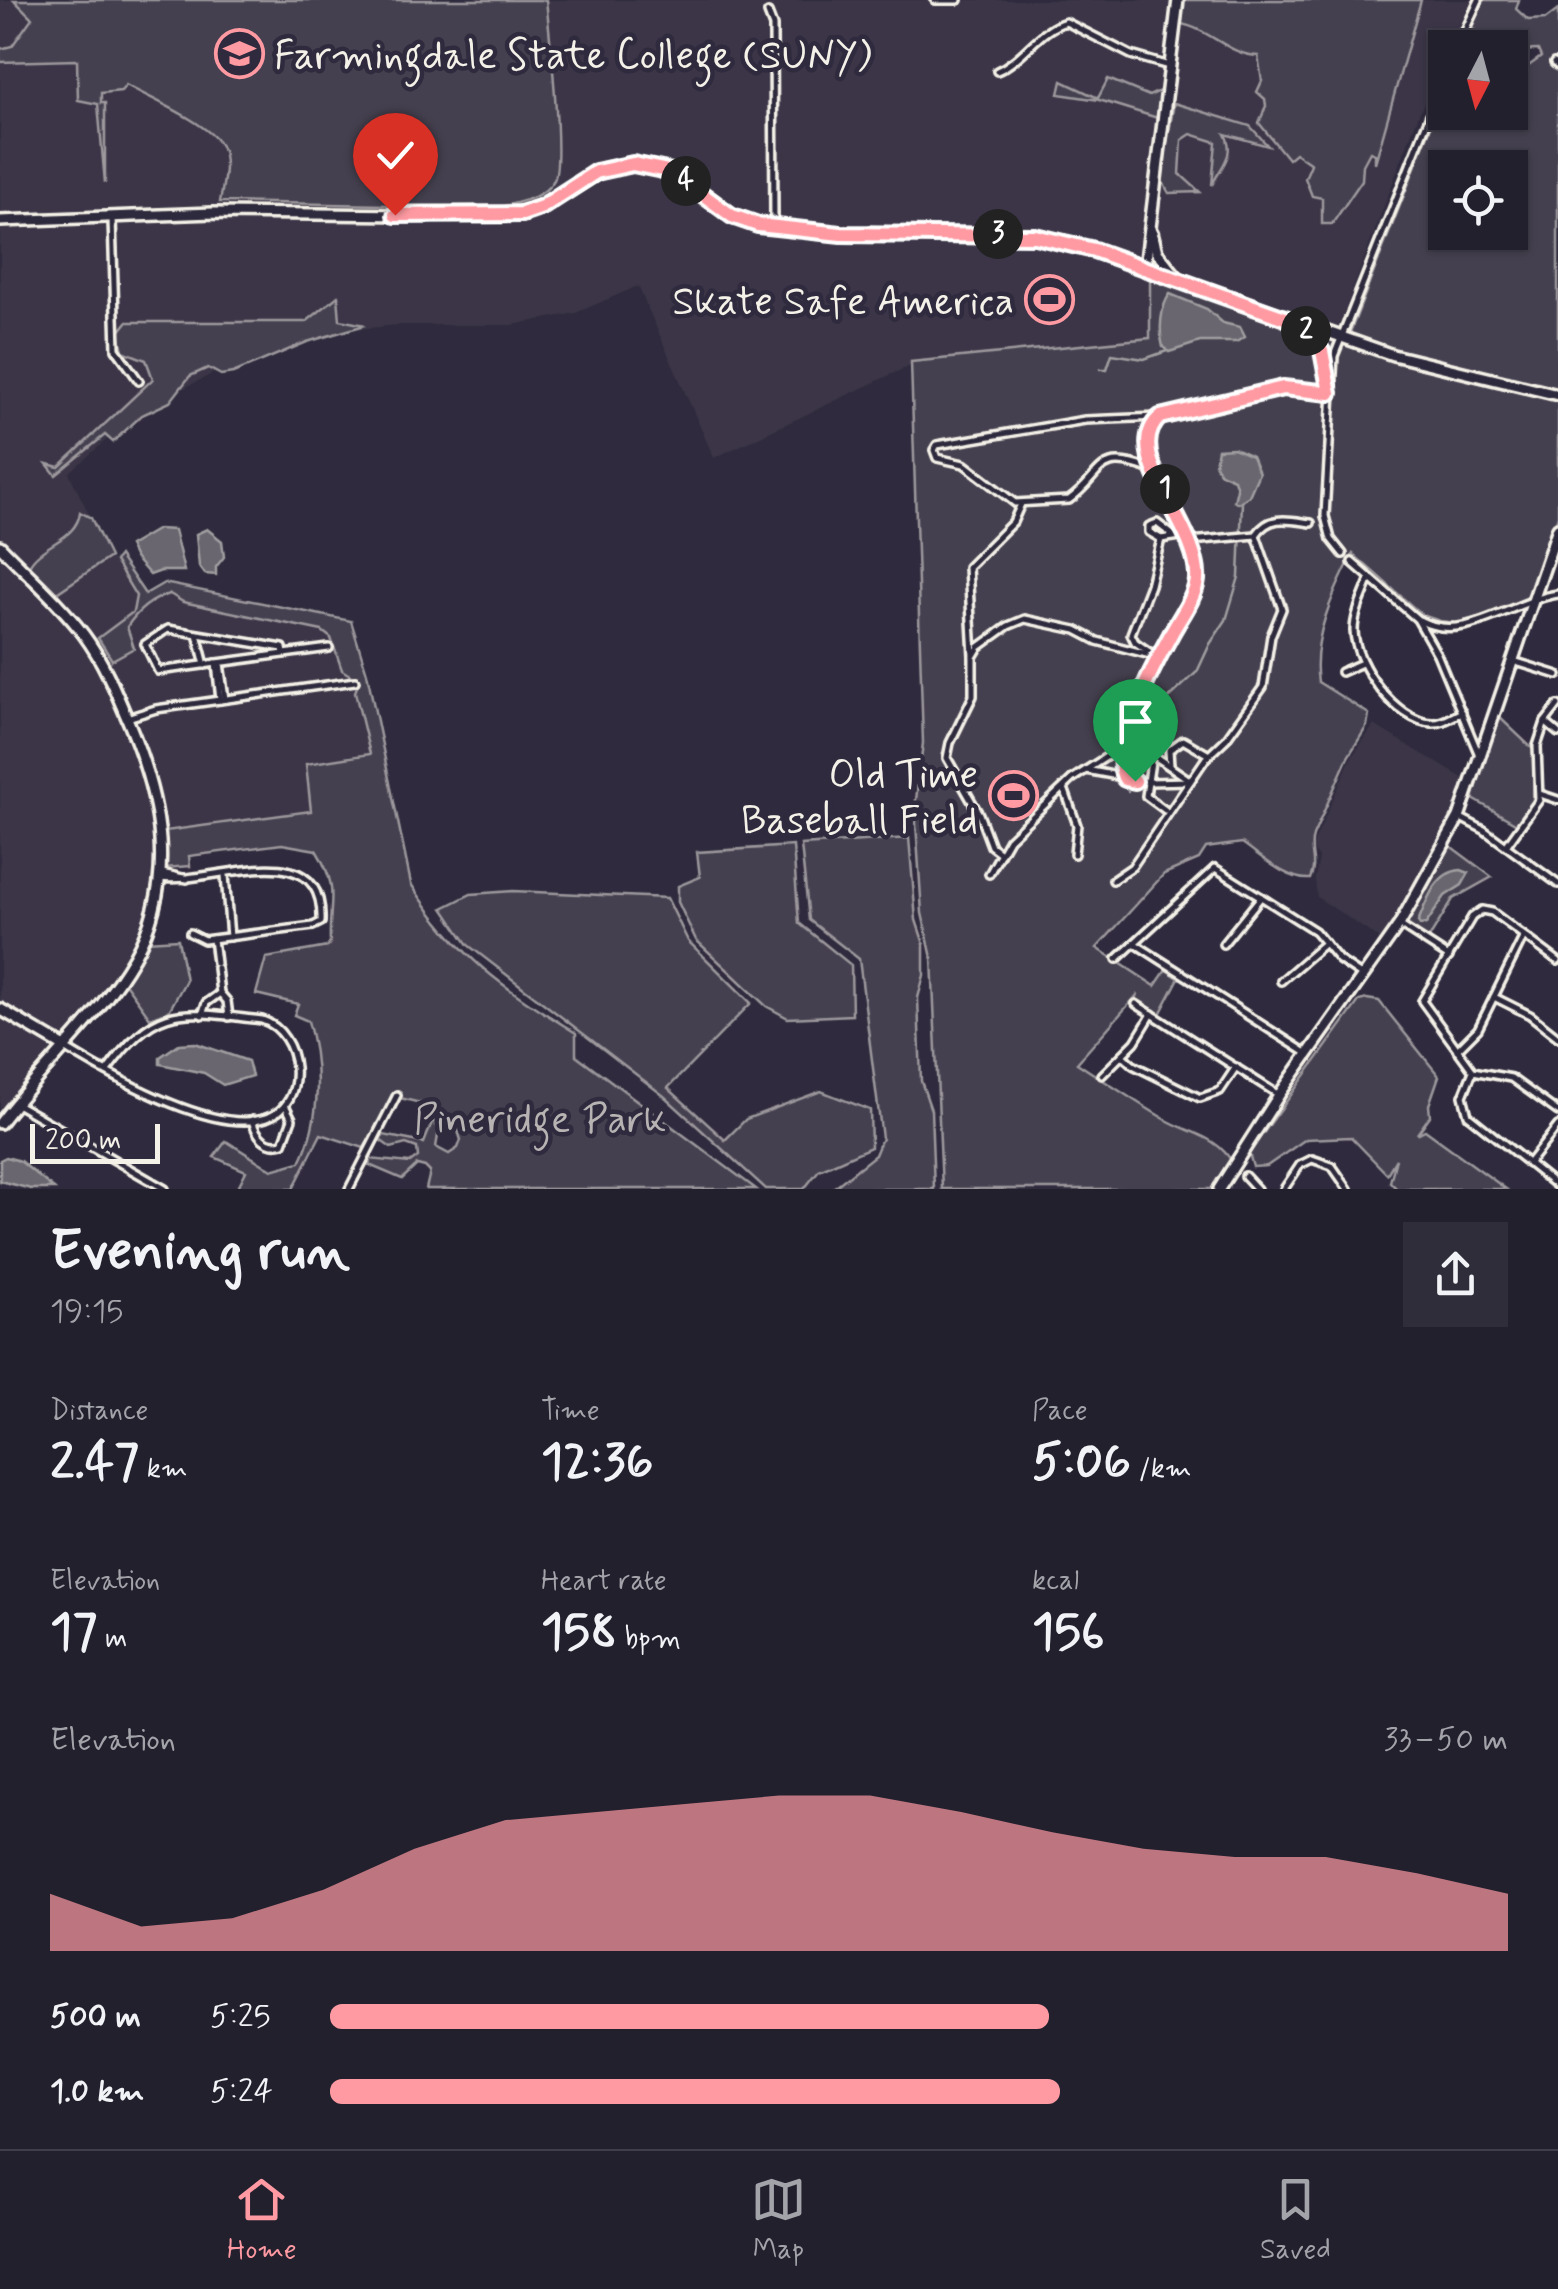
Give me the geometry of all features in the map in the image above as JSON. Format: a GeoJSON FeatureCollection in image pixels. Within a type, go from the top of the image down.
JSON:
{"type":"FeatureCollection","features":[{"type":"Feature","properties":{"kind":"main road"},"geometry":{"type":"LineString","coordinates":[[1145,268],[1178,0]]}},
{"type":"Feature","properties":{"kind":"main road"},"geometry":{"type":"LineString","coordinates":[[0,221],[112,216],[504,216],[542,207],[604,169],[633,164],[672,172],[732,216],[775,227],[841,234],[1045,238],[1442,369],[1558,395]]}},
{"type":"Feature","properties":{"kind":"main road"},"geometry":{"type":"LineString","coordinates":[[1151,224],[1157,252],[1180,280]]}},
{"type":"Feature","properties":{"kind":"main road"},"geometry":{"type":"LineString","coordinates":[[1299,323],[1322,351],[1331,388]]}},
{"type":"Feature","properties":{"kind":"main road"},"geometry":{"type":"LineString","coordinates":[[1219,1189],[1279,1095],[1399,925],[1459,816],[1558,528]]}},
{"type":"Feature","properties":{"kind":"main road"},"geometry":{"type":"LineString","coordinates":[[0,546],[87,639],[107,671],[156,792],[162,834],[160,876],[152,914],[134,956],[0,1123]]}},
{"type":"Feature","properties":{"kind":"main road"},"geometry":{"type":"LineString","coordinates":[[0,1009],[63,1046]]}},
{"type":"Feature","properties":{"kind":"street"},"geometry":{"type":"LineString","coordinates":[[935,0],[958,0]]}},
{"type":"Feature","properties":{"kind":"street"},"geometry":{"type":"LineString","coordinates":[[1465,30],[1478,0]]}},
{"type":"Feature","properties":{"kind":"street"},"geometry":{"type":"LineString","coordinates":[[768,13],[773,42],[775,227]]}},
{"type":"Feature","properties":{"kind":"street"},"geometry":{"type":"LineString","coordinates":[[997,71],[1015,61],[1055,25],[1066,22],[1131,56],[1172,67]]}},
{"type":"Feature","properties":{"kind":"street"},"geometry":{"type":"LineString","coordinates":[[1343,554],[1331,539],[1326,516],[1331,388],[1341,337],[1428,120]]}},
{"type":"Feature","properties":{"kind":"street"},"geometry":{"type":"LineString","coordinates":[[112,216],[116,348],[139,381]]}},
{"type":"Feature","properties":{"kind":"street"},"geometry":{"type":"LineString","coordinates":[[1152,471],[1109,462],[1100,465],[1069,500],[1020,504],[1001,496],[964,464],[937,458],[934,448],[1085,420],[1160,417],[1283,388],[1331,388]]}},
{"type":"Feature","properties":{"kind":"street"},"geometry":{"type":"LineString","coordinates":[[1130,780],[1119,766],[1123,743],[1158,658],[1197,581],[1189,538],[1147,457],[1149,434],[1160,417]]}},
{"type":"Feature","properties":{"kind":"street"},"geometry":{"type":"LineString","coordinates":[[1136,466],[1147,457]]}},
{"type":"Feature","properties":{"kind":"street"},"geometry":{"type":"LineString","coordinates":[[1000,852],[991,846],[979,814],[947,758],[950,743],[973,696],[970,562],[1013,522],[1020,504]]}},
{"type":"Feature","properties":{"kind":"street"},"geometry":{"type":"LineString","coordinates":[[1174,536],[1157,524],[1150,524],[1149,532],[1161,539],[1256,535],[1272,520],[1311,523]]}},
{"type":"Feature","properties":{"kind":"street"},"geometry":{"type":"LineString","coordinates":[[1113,880],[1132,868],[1190,781],[1264,688],[1273,628],[1282,614],[1256,535]]}},
{"type":"Feature","properties":{"kind":"street"},"geometry":{"type":"LineString","coordinates":[[1136,647],[1131,634],[1161,539]]}},
{"type":"Feature","properties":{"kind":"street"},"geometry":{"type":"LineString","coordinates":[[1352,562],[1431,626],[1454,629],[1535,597],[1558,594]]}},
{"type":"Feature","properties":{"kind":"street"},"geometry":{"type":"LineString","coordinates":[[1370,578],[1354,626],[1362,663],[1385,696],[1425,722],[1438,723],[1462,712]]}},
{"type":"Feature","properties":{"kind":"street"},"geometry":{"type":"LineString","coordinates":[[1417,618],[1462,712],[1480,760]]}},
{"type":"Feature","properties":{"kind":"street"},"geometry":{"type":"LineString","coordinates":[[972,656],[1008,626],[1025,619],[1076,630],[1096,641],[1136,647],[1158,658]]}},
{"type":"Feature","properties":{"kind":"street"},"geometry":{"type":"LineString","coordinates":[[284,654],[283,648],[168,629],[145,644],[158,671],[329,648]]}},
{"type":"Feature","properties":{"kind":"street"},"geometry":{"type":"LineString","coordinates":[[198,634],[205,665]]}},
{"type":"Feature","properties":{"kind":"street"},"geometry":{"type":"LineString","coordinates":[[972,639],[976,644],[984,644]]}},
{"type":"Feature","properties":{"kind":"street"},"geometry":{"type":"LineString","coordinates":[[1514,660],[1558,675]]}},
{"type":"Feature","properties":{"kind":"street"},"geometry":{"type":"LineString","coordinates":[[218,663],[222,699]]}},
{"type":"Feature","properties":{"kind":"street"},"geometry":{"type":"LineString","coordinates":[[1341,672],[1362,663]]}},
{"type":"Feature","properties":{"kind":"street"},"geometry":{"type":"LineString","coordinates":[[128,718],[156,709],[355,681]]}},
{"type":"Feature","properties":{"kind":"street"},"geometry":{"type":"LineString","coordinates":[[1506,846],[1536,806],[1540,794],[1535,755],[1545,722],[1558,705]]}},
{"type":"Feature","properties":{"kind":"street"},"geometry":{"type":"LineString","coordinates":[[1164,810],[1147,800],[1153,754],[1166,719]]}},
{"type":"Feature","properties":{"kind":"street"},"geometry":{"type":"LineString","coordinates":[[1545,722],[1558,732]]}},
{"type":"Feature","properties":{"kind":"street"},"geometry":{"type":"LineString","coordinates":[[1163,730],[1209,756]]}},
{"type":"Feature","properties":{"kind":"street"},"geometry":{"type":"LineString","coordinates":[[1170,766],[1169,750],[1183,740]]}},
{"type":"Feature","properties":{"kind":"street"},"geometry":{"type":"LineString","coordinates":[[990,874],[1000,852],[1064,788],[1110,757],[1123,743]]}},
{"type":"Feature","properties":{"kind":"street"},"geometry":{"type":"LineString","coordinates":[[1153,754],[1190,781]]}},
{"type":"Feature","properties":{"kind":"street"},"geometry":{"type":"LineString","coordinates":[[1086,770],[1130,780],[1190,781]]}},
{"type":"Feature","properties":{"kind":"street"},"geometry":{"type":"LineString","coordinates":[[1064,788],[1077,825],[1074,854]]}},
{"type":"Feature","properties":{"kind":"street"},"geometry":{"type":"LineString","coordinates":[[1540,794],[1558,800]]}},
{"type":"Feature","properties":{"kind":"street"},"geometry":{"type":"LineString","coordinates":[[1459,816],[1558,884]]}},
{"type":"Feature","properties":{"kind":"street"},"geometry":{"type":"LineString","coordinates":[[160,876],[187,880],[292,869],[315,887],[322,917],[319,924],[213,939],[196,938],[190,932]]}},
{"type":"Feature","properties":{"kind":"street"},"geometry":{"type":"LineString","coordinates":[[1117,959],[1150,925],[1168,915],[1209,872],[1219,869],[1316,930],[1339,960],[1364,976]]}},
{"type":"Feature","properties":{"kind":"street"},"geometry":{"type":"LineString","coordinates":[[225,874],[230,936]]}},
{"type":"Feature","properties":{"kind":"street"},"geometry":{"type":"LineString","coordinates":[[1222,944],[1261,897]]}},
{"type":"Feature","properties":{"kind":"street"},"geometry":{"type":"LineString","coordinates":[[1558,960],[1492,912],[1483,910],[1472,918],[1422,1000],[1425,1010],[1472,1070],[1511,1078],[1558,1112]]}},
{"type":"Feature","properties":{"kind":"street"},"geometry":{"type":"LineString","coordinates":[[1399,925],[1449,957]]}},
{"type":"Feature","properties":{"kind":"street"},"geometry":{"type":"LineString","coordinates":[[1457,1050],[1478,1029],[1524,936]]}},
{"type":"Feature","properties":{"kind":"street"},"geometry":{"type":"LineString","coordinates":[[213,939],[220,992],[229,1017]]}},
{"type":"Feature","properties":{"kind":"street"},"geometry":{"type":"LineString","coordinates":[[1134,943],[1308,1054]]}},
{"type":"Feature","properties":{"kind":"street"},"geometry":{"type":"LineString","coordinates":[[1281,981],[1325,943]]}},
{"type":"Feature","properties":{"kind":"street"},"geometry":{"type":"LineString","coordinates":[[202,1015],[206,1003],[220,992]]}},
{"type":"Feature","properties":{"kind":"street"},"geometry":{"type":"LineString","coordinates":[[1494,998],[1530,1016],[1558,1038]]}},
{"type":"Feature","properties":{"kind":"street"},"geometry":{"type":"LineString","coordinates":[[1136,1004],[1279,1095]]}},
{"type":"Feature","properties":{"kind":"street"},"geometry":{"type":"LineString","coordinates":[[63,1046],[106,1072],[220,1120],[270,1117],[285,1105],[293,1089],[294,1071],[285,1036],[268,1022],[180,1013],[155,1020],[140,1031],[106,1072]]}},
{"type":"Feature","properties":{"kind":"street"},"geometry":{"type":"LineString","coordinates":[[1102,1075],[1152,1014]]}},
{"type":"Feature","properties":{"kind":"street"},"geometry":{"type":"LineString","coordinates":[[1122,1055],[1133,1065],[1196,1097],[1217,1093],[1236,1067]]}},
{"type":"Feature","properties":{"kind":"street"},"geometry":{"type":"LineString","coordinates":[[1472,1070],[1463,1096],[1468,1115],[1558,1187]]}},
{"type":"Feature","properties":{"kind":"street"},"geometry":{"type":"LineString","coordinates":[[349,1189],[397,1095]]}},
{"type":"Feature","properties":{"kind":"street"},"geometry":{"type":"LineString","coordinates":[[15,1103],[166,1189]]}},
{"type":"Feature","properties":{"kind":"street"},"geometry":{"type":"LineString","coordinates":[[252,1120],[263,1140],[272,1145],[283,1143],[292,1119],[285,1105]]}},
{"type":"Feature","properties":{"kind":"street"},"geometry":{"type":"LineString","coordinates":[[1528,1164],[1558,1126]]}},
{"type":"Feature","properties":{"kind":"street"},"geometry":{"type":"LineString","coordinates":[[1284,1189],[1300,1165],[1319,1159],[1338,1171],[1348,1189]]}},
{"type":"Feature","properties":{"kind":"street"},"geometry":{"type":"LineString","coordinates":[[1245,1176],[1256,1189]]}},
{"type":"Feature","properties":{"kind":"shaded area"},"geometry":{"type":"Polygon","coordinates":[[[0,0],[1472,0],[1458,30],[1428,30],[1428,95],[1337,331],[1150,265],[1151,338],[911,365],[714,458],[638,286],[576,313],[512,325],[398,325],[319,333],[232,364],[139,411],[69,473],[110,557],[115,561],[119,556],[145,594],[164,583],[353,622],[383,752],[307,764],[312,811],[157,832],[150,903],[130,953],[0,1117],[0,0]]]}},
{"type":"Feature","properties":{"kind":"shaded area"},"geometry":{"type":"Polygon","coordinates":[[[1170,294],[1207,309],[1223,323],[1240,327],[1245,337],[1236,342],[1200,342],[1169,352],[1163,347],[1161,327],[1170,294]]]}},
{"type":"Feature","properties":{"kind":"shaded area"},"geometry":{"type":"Polygon","coordinates":[[[1234,448],[1252,456],[1259,473],[1249,496],[1238,503],[1234,501],[1234,479],[1220,473],[1215,464],[1218,449],[1234,448]]]}},
{"type":"Feature","properties":{"kind":"shaded area"},"geometry":{"type":"Polygon","coordinates":[[[158,529],[174,530],[184,571],[150,575],[135,558],[129,546],[158,529]]]}},
{"type":"Feature","properties":{"kind":"shaded area"},"geometry":{"type":"Polygon","coordinates":[[[207,529],[222,541],[224,557],[216,567],[216,575],[205,574],[199,566],[196,534],[207,529]]]}},
{"type":"Feature","properties":{"kind":"shaded area"},"geometry":{"type":"Polygon","coordinates":[[[1374,725],[1471,783],[1456,818],[1384,942],[1317,897],[1319,858],[1312,847],[1351,758],[1374,725]]]}},
{"type":"Feature","properties":{"kind":"shaded area"},"geometry":{"type":"Polygon","coordinates":[[[1461,870],[1469,873],[1462,885],[1445,896],[1426,924],[1420,925],[1433,888],[1445,876],[1461,870]]]}},
{"type":"Feature","properties":{"kind":"shaded area"},"geometry":{"type":"Polygon","coordinates":[[[195,1043],[248,1061],[252,1076],[223,1085],[204,1073],[160,1064],[160,1057],[179,1044],[195,1043]]]}},
{"type":"Feature","properties":{"kind":"shaded area"},"geometry":{"type":"Polygon","coordinates":[[[6,1157],[20,1161],[54,1189],[31,1189],[0,1181],[0,1160],[6,1157]]]}},
{"type":"Feature","properties":{"kind":"green space"},"geometry":{"type":"Polygon","coordinates":[[[14,0],[546,0],[557,122],[554,180],[537,196],[500,207],[220,202],[225,159],[214,137],[192,120],[126,85],[121,91],[101,93],[101,103],[105,103],[105,183],[98,104],[78,100],[77,60],[0,62],[0,49],[12,46],[32,18],[14,0]]]}},
{"type":"Feature","properties":{"kind":"green space"},"geometry":{"type":"Polygon","coordinates":[[[1182,0],[1421,0],[1375,163],[1375,154],[1370,152],[1363,165],[1362,180],[1332,224],[1322,224],[1322,198],[1312,196],[1305,178],[1311,164],[1295,153],[1288,159],[1259,123],[1266,106],[1257,92],[1262,81],[1258,56],[1237,51],[1180,24],[1182,0]]]}},
{"type":"Feature","properties":{"kind":"green space"},"geometry":{"type":"Polygon","coordinates":[[[1482,0],[1519,0],[1516,9],[1528,20],[1546,19],[1558,10],[1558,58],[1551,64],[1558,68],[1558,390],[1445,365],[1349,335],[1430,130],[1528,130],[1528,66],[1541,57],[1538,50],[1528,50],[1528,30],[1471,28],[1482,0]]]}},
{"type":"Feature","properties":{"kind":"green space"},"geometry":{"type":"Polygon","coordinates":[[[1108,79],[1149,96],[1164,89],[1161,119],[1099,100],[1059,94],[1062,81],[1098,98],[1108,79]]]}},
{"type":"Feature","properties":{"kind":"green space"},"geometry":{"type":"Polygon","coordinates":[[[1174,103],[1250,126],[1268,146],[1225,134],[1228,154],[1212,185],[1216,142],[1191,134],[1182,140],[1180,174],[1200,192],[1169,193],[1161,179],[1174,103]]]}},
{"type":"Feature","properties":{"kind":"green space"},"geometry":{"type":"Polygon","coordinates":[[[1150,274],[1331,339],[1558,397],[1558,516],[1531,597],[1456,623],[1422,615],[1353,554],[1321,632],[1318,682],[1369,714],[1367,726],[1348,757],[1313,836],[1310,879],[1283,872],[1242,843],[1206,848],[1199,859],[1164,874],[1097,948],[1155,986],[1166,970],[1179,978],[1160,1014],[1136,999],[1138,994],[1077,1063],[1163,1118],[1219,1146],[1233,1163],[1218,1189],[942,1189],[932,958],[922,913],[915,808],[923,743],[911,362],[1150,338],[1150,274]]]}},
{"type":"Feature","properties":{"kind":"green space"},"geometry":{"type":"Polygon","coordinates":[[[338,296],[340,320],[365,325],[307,342],[233,373],[221,375],[208,368],[190,376],[170,402],[142,415],[113,442],[105,435],[56,475],[47,464],[59,467],[153,379],[146,360],[123,351],[119,332],[127,322],[306,322],[338,296]]]}},
{"type":"Feature","properties":{"kind":"green space"},"geometry":{"type":"Polygon","coordinates":[[[80,512],[91,518],[110,557],[55,594],[29,566],[72,529],[80,512]]]}},
{"type":"Feature","properties":{"kind":"green space","name":"Pineridge Park"},"geometry":{"type":"Polygon","coordinates":[[[119,556],[145,594],[164,583],[351,621],[367,673],[411,884],[429,910],[484,969],[576,1033],[576,1055],[756,1189],[426,1189],[430,1172],[425,1167],[417,1165],[402,1179],[369,1165],[370,1159],[410,1163],[418,1157],[417,1148],[406,1144],[391,1148],[380,1140],[384,1135],[424,1143],[433,1120],[439,1130],[436,1147],[449,1154],[461,1140],[456,1125],[449,1126],[437,1107],[396,1097],[364,1148],[321,1134],[293,1189],[237,1189],[246,1171],[214,1157],[226,1141],[272,1170],[300,1162],[307,1146],[317,1092],[308,1021],[294,1015],[298,1004],[256,994],[266,958],[327,947],[330,943],[331,886],[316,850],[282,844],[189,856],[190,866],[165,868],[165,831],[311,811],[306,764],[370,754],[355,692],[359,681],[342,670],[331,638],[322,631],[183,602],[170,594],[151,602],[135,616],[127,627],[134,648],[112,660],[98,638],[133,612],[136,596],[115,561],[119,556]]]}},
{"type":"Feature","properties":{"kind":"green space"},"geometry":{"type":"Polygon","coordinates":[[[1497,715],[1534,750],[1533,803],[1517,824],[1473,799],[1497,715]]]}},
{"type":"Feature","properties":{"kind":"green space"},"geometry":{"type":"Polygon","coordinates":[[[909,838],[916,920],[924,944],[924,975],[918,998],[921,1081],[931,1110],[934,1189],[832,1189],[875,1155],[882,1138],[859,959],[809,920],[801,845],[909,838]]]}},
{"type":"Feature","properties":{"kind":"green space"},"geometry":{"type":"Polygon","coordinates":[[[1449,845],[1492,877],[1453,899],[1428,940],[1404,923],[1449,845]]]}},
{"type":"Feature","properties":{"kind":"green space"},"geometry":{"type":"Polygon","coordinates":[[[793,846],[799,923],[851,965],[852,1015],[788,1018],[766,1006],[696,940],[678,902],[678,886],[700,877],[697,852],[793,846]]]}},
{"type":"Feature","properties":{"kind":"green space"},"geometry":{"type":"Polygon","coordinates":[[[513,891],[667,898],[688,941],[751,1003],[668,1088],[725,1140],[746,1119],[821,1091],[870,1110],[871,1147],[819,1170],[804,1189],[766,1189],[664,1096],[468,945],[443,908],[471,894],[513,891]]]}},
{"type":"Feature","properties":{"kind":"green space"},"geometry":{"type":"Polygon","coordinates":[[[178,939],[186,980],[169,1011],[150,1018],[124,982],[146,941],[178,939]]]}},
{"type":"Feature","properties":{"kind":"green space"},"geometry":{"type":"Polygon","coordinates":[[[1359,1001],[1379,1001],[1439,1076],[1429,1105],[1430,1116],[1417,1134],[1425,1130],[1506,1189],[1397,1189],[1390,1182],[1396,1159],[1387,1174],[1351,1137],[1306,1139],[1267,1166],[1253,1167],[1249,1153],[1359,1001]]]}},
{"type":"Feature","properties":{"kind":"waterway"},"geometry":{"type":"LineString","coordinates":[[1101,369],[1107,369],[1112,354],[1144,359],[1167,351]]}},
{"type":"Feature","properties":{"kind":"waterway"},"geometry":{"type":"LineString","coordinates":[[1128,791],[1135,759],[1156,710],[1197,672],[1226,620],[1239,577],[1242,502]]}},
{"type":"Feature","properties":{"kind":"place","name":"Farmingdale State College (SUNY)"},"geometry":{"type":"Point","coordinates":[239,54]}},
{"type":"Feature","properties":{"kind":"place","name":"Skate Safe America"},"geometry":{"type":"Point","coordinates":[1049,300]}},
{"type":"Feature","properties":{"kind":"place","name":"Old Time Baseball Field"},"geometry":{"type":"Point","coordinates":[1013,796]}},
{"type":"Feature","properties":{"kind":"route"},"geometry":{"type":"LineString","coordinates":[[395,215],[522,214],[542,207],[604,169],[641,165],[680,176],[732,216],[758,225],[841,234],[1035,236],[1094,250],[1299,323],[1322,351],[1330,393],[1293,387],[1232,397],[1160,417],[1149,434],[1149,464],[1181,519],[1195,559],[1197,581],[1158,658],[1123,743],[1120,772],[1125,779],[1135,781]]}}]}
